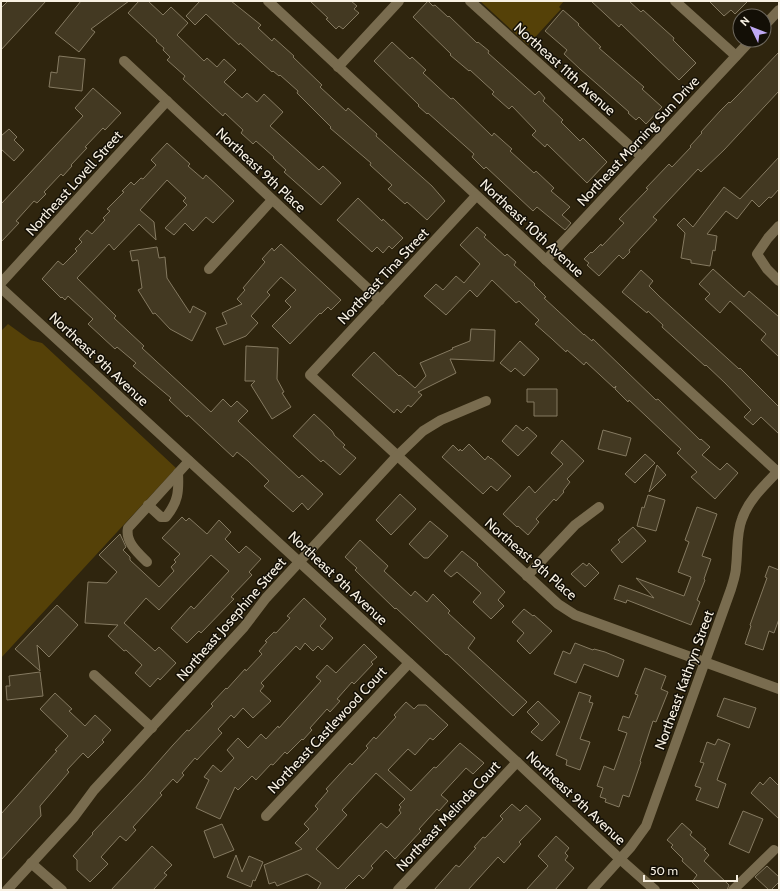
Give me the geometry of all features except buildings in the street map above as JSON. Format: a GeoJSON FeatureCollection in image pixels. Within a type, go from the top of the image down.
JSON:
{"type":"FeatureCollection","features":[{"type":"Feature","properties":{"kind":"street","name":"Northeast 10th Avenue"},"geometry":{"type":"LineString","coordinates":[[268,1],[476,196],[778,471]]}},
{"type":"Feature","properties":{"kind":"street"},"geometry":{"type":"LineString","coordinates":[[338,67],[399,1]]}},
{"type":"Feature","properties":{"kind":"street","name":"Northeast 11th Avenue"},"geometry":{"type":"LineString","coordinates":[[470,1],[642,157]]}},
{"type":"Feature","properties":{"kind":"street"},"geometry":{"type":"LineString","coordinates":[[675,1],[736,56]]}},
{"type":"Feature","properties":{"kind":"street"},"geometry":{"type":"LineString","coordinates":[[772,17],[779,10]]}},
{"type":"Feature","properties":{"kind":"street","name":"Northeast Morning Sun Drive"},"geometry":{"type":"LineString","coordinates":[[546,260],[744,48]]}},
{"type":"Feature","properties":{"kind":"street","name":"Northeast 9th Place"},"geometry":{"type":"LineString","coordinates":[[124,61],[380,300]]}},
{"type":"Feature","properties":{"kind":"street","name":"Northeast Lovell Street"},"geometry":{"type":"LineString","coordinates":[[1,283],[167,102]]}},
{"type":"Feature","properties":{"kind":"street","name":"Northeast Tina Street"},"geometry":{"type":"LineString","coordinates":[[310,375],[476,196]]}},
{"type":"Feature","properties":{"kind":"street"},"geometry":{"type":"LineString","coordinates":[[209,269],[272,200]]}},
{"type":"Feature","properties":{"kind":"street"},"geometry":{"type":"LineString","coordinates":[[779,226],[768,238],[758,254],[767,269],[779,281]]}},
{"type":"Feature","properties":{"kind":"street","name":"Northeast 9th Avenue"},"geometry":{"type":"LineString","coordinates":[[1,288],[518,762],[620,859],[655,890]]}},
{"type":"Feature","properties":{"kind":"street","name":"Northeast 9th Place"},"geometry":{"type":"LineString","coordinates":[[310,375],[558,604],[575,615],[779,689]]}},
{"type":"Feature","properties":{"kind":"street","name":"Northeast Josephine Street"},"geometry":{"type":"LineString","coordinates":[[7,890],[74,817],[94,790],[244,627],[266,598],[396,456],[422,430],[441,420],[486,401]]}},
{"type":"Feature","properties":{"kind":"street"},"geometry":{"type":"LineString","coordinates":[[148,562],[128,539],[127,532],[131,524],[189,461]]}},
{"type":"Feature","properties":{"kind":"street","name":"Northeast Kathryn Street"},"geometry":{"type":"LineString","coordinates":[[592,890],[637,840],[646,826],[733,582],[736,569],[741,520],[756,494],[778,471]]}},
{"type":"Feature","properties":{"kind":"street"},"geometry":{"type":"LineString","coordinates":[[148,505],[161,517],[166,517],[176,501],[179,490],[178,473]]}},
{"type":"Feature","properties":{"kind":"street"},"geometry":{"type":"LineString","coordinates":[[527,576],[575,524],[599,507]]}},
{"type":"Feature","properties":{"kind":"street","name":"Northeast Castlewood Court"},"geometry":{"type":"LineString","coordinates":[[266,816],[409,663]]}},
{"type":"Feature","properties":{"kind":"street"},"geometry":{"type":"LineString","coordinates":[[94,675],[152,728]]}},
{"type":"Feature","properties":{"kind":"street","name":"Northeast Melinda Court"},"geometry":{"type":"LineString","coordinates":[[398,890],[518,762]]}},
{"type":"Feature","properties":{"kind":"street"},"geometry":{"type":"LineString","coordinates":[[733,890],[774,850]]}},
{"type":"Feature","properties":{"kind":"street"},"geometry":{"type":"LineString","coordinates":[[32,863],[62,890]]}},
{"type":"Feature","properties":{"kind":"shaded area"},"geometry":{"type":"Polygon","coordinates":[[[480,1],[564,1],[559,7],[561,9],[528,45],[480,1]]]}},
{"type":"Feature","properties":{"kind":"shaded area"},"geometry":{"type":"Polygon","coordinates":[[[8,324],[30,340],[42,343],[176,468],[1,658],[1,331],[8,324]]]}}]}
